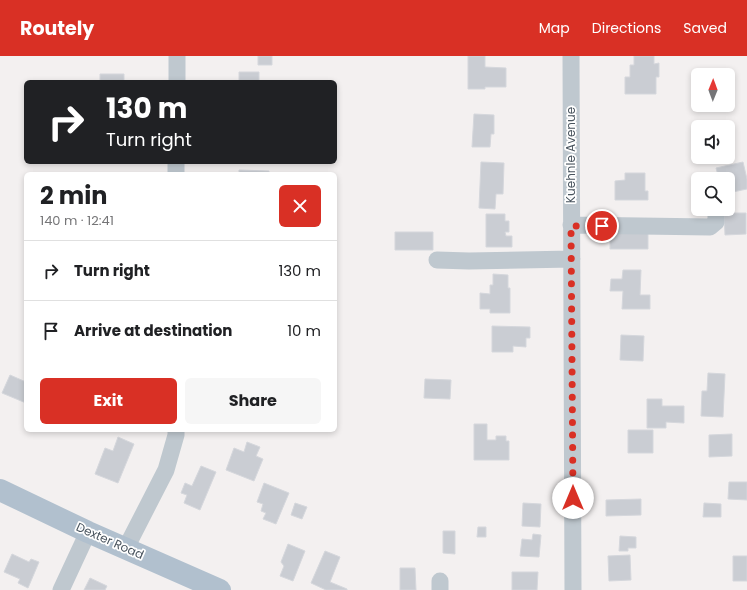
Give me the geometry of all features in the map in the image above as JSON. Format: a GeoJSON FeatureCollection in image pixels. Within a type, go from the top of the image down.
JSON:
{"type":"FeatureCollection","features":[{"type":"Feature","properties":{"kind":"main road","name":"Dexter Road"},"geometry":{"type":"LineString","coordinates":[[0,490],[88,532],[220,590]]}},
{"type":"Feature","properties":{"kind":"street"},"geometry":{"type":"LineString","coordinates":[[177,56],[177,80]]}},
{"type":"Feature","properties":{"kind":"street","name":"Kuehnle Avenue"},"geometry":{"type":"LineString","coordinates":[[570,56],[573,590]]}},
{"type":"Feature","properties":{"kind":"street"},"geometry":{"type":"LineString","coordinates":[[571,226],[710,227],[716,222],[716,216]]}},
{"type":"Feature","properties":{"kind":"street"},"geometry":{"type":"LineString","coordinates":[[436,260],[469,261],[572,259]]}},
{"type":"Feature","properties":{"kind":"street"},"geometry":{"type":"LineString","coordinates":[[126,548],[166,470],[176,432]]}},
{"type":"Feature","properties":{"kind":"street"},"geometry":{"type":"LineString","coordinates":[[61,590],[88,532]]}},
{"type":"Feature","properties":{"kind":"building"},"geometry":{"type":"Polygon","coordinates":[[[258,56],[272,56],[272,65],[258,65],[258,56]]]}},
{"type":"Feature","properties":{"kind":"building"},"geometry":{"type":"Polygon","coordinates":[[[468,56],[485,56],[485,67],[506,68],[506,87],[468,89],[468,56]]]}},
{"type":"Feature","properties":{"kind":"building"},"geometry":{"type":"Polygon","coordinates":[[[634,56],[654,56],[654,64],[659,63],[659,77],[656,77],[656,94],[625,94],[625,77],[630,77],[630,65],[634,65],[634,56]]]}},
{"type":"Feature","properties":{"kind":"building"},"geometry":{"type":"Polygon","coordinates":[[[239,72],[259,72],[259,80],[239,80],[239,72]]]}},
{"type":"Feature","properties":{"kind":"building"},"geometry":{"type":"Polygon","coordinates":[[[100,74],[124,74],[124,80],[100,80],[100,74]]]}},
{"type":"Feature","properties":{"kind":"building"},"geometry":{"type":"Polygon","coordinates":[[[474,114],[494,115],[494,134],[491,134],[490,147],[472,147],[474,114]]]}},
{"type":"Feature","properties":{"kind":"building"},"geometry":{"type":"Polygon","coordinates":[[[481,162],[504,163],[503,194],[496,194],[495,209],[479,208],[481,162]]]}},
{"type":"Feature","properties":{"kind":"building"},"geometry":{"type":"Polygon","coordinates":[[[743,162],[747,179],[747,189],[735,192],[735,172],[717,172],[716,168],[743,162]]]}},
{"type":"Feature","properties":{"kind":"building"},"geometry":{"type":"Polygon","coordinates":[[[239,170],[269,171],[269,172],[239,172],[239,170]]]}},
{"type":"Feature","properties":{"kind":"building"},"geometry":{"type":"Polygon","coordinates":[[[625,173],[645,173],[645,191],[648,191],[648,200],[615,200],[615,181],[625,180],[625,173]]]}},
{"type":"Feature","properties":{"kind":"building"},"geometry":{"type":"Polygon","coordinates":[[[735,213],[746,213],[746,234],[725,235],[724,216],[735,216],[735,213]]]}},
{"type":"Feature","properties":{"kind":"building"},"geometry":{"type":"Polygon","coordinates":[[[486,214],[505,214],[505,221],[509,221],[509,232],[505,232],[506,236],[512,236],[512,247],[486,247],[486,214]]]}},
{"type":"Feature","properties":{"kind":"building"},"geometry":{"type":"Polygon","coordinates":[[[610,227],[648,227],[648,249],[610,249],[610,227]]]}},
{"type":"Feature","properties":{"kind":"building"},"geometry":{"type":"Polygon","coordinates":[[[395,232],[433,232],[433,250],[395,250],[395,232]]]}},
{"type":"Feature","properties":{"kind":"building"},"geometry":{"type":"Polygon","coordinates":[[[623,270],[641,270],[640,295],[650,295],[650,309],[622,309],[623,291],[610,291],[611,279],[622,279],[623,270]]]}},
{"type":"Feature","properties":{"kind":"building"},"geometry":{"type":"Polygon","coordinates":[[[493,274],[508,275],[508,288],[510,288],[510,313],[490,313],[490,309],[480,309],[480,293],[490,294],[490,285],[493,285],[493,274]]]}},
{"type":"Feature","properties":{"kind":"building"},"geometry":{"type":"Polygon","coordinates":[[[492,326],[530,327],[530,338],[526,338],[526,347],[513,346],[513,352],[492,352],[492,326]]]}},
{"type":"Feature","properties":{"kind":"building"},"geometry":{"type":"Polygon","coordinates":[[[621,335],[644,336],[643,361],[620,360],[621,335]]]}},
{"type":"Feature","properties":{"kind":"building"},"geometry":{"type":"Polygon","coordinates":[[[708,373],[725,374],[723,417],[701,416],[702,391],[707,391],[708,373]]]}},
{"type":"Feature","properties":{"kind":"building"},"geometry":{"type":"Polygon","coordinates":[[[10,375],[24,381],[24,402],[2,393],[10,375]]]}},
{"type":"Feature","properties":{"kind":"building"},"geometry":{"type":"Polygon","coordinates":[[[425,379],[451,380],[450,399],[424,398],[425,379]]]}},
{"type":"Feature","properties":{"kind":"building"},"geometry":{"type":"Polygon","coordinates":[[[647,399],[662,399],[662,406],[684,406],[684,423],[666,422],[666,428],[647,428],[647,399]]]}},
{"type":"Feature","properties":{"kind":"building"},"geometry":{"type":"Polygon","coordinates":[[[474,424],[487,424],[487,440],[496,440],[496,436],[506,436],[506,441],[509,441],[509,460],[474,460],[474,424]]]}},
{"type":"Feature","properties":{"kind":"building"},"geometry":{"type":"Polygon","coordinates":[[[628,430],[653,430],[653,453],[628,453],[628,430]]]}},
{"type":"Feature","properties":{"kind":"building"},"geometry":{"type":"Polygon","coordinates":[[[732,434],[732,456],[709,457],[709,435],[732,434]]]}},
{"type":"Feature","properties":{"kind":"building"},"geometry":{"type":"Polygon","coordinates":[[[118,437],[134,444],[118,483],[95,474],[105,448],[113,451],[118,437]]]}},
{"type":"Feature","properties":{"kind":"building"},"geometry":{"type":"Polygon","coordinates":[[[247,442],[260,447],[256,456],[263,459],[254,481],[226,470],[234,448],[244,452],[247,442]]]}},
{"type":"Feature","properties":{"kind":"building"},"geometry":{"type":"Polygon","coordinates":[[[201,466],[216,472],[200,510],[184,503],[187,495],[181,493],[185,483],[192,486],[201,466]]]}},
{"type":"Feature","properties":{"kind":"building"},"geometry":{"type":"Polygon","coordinates":[[[729,482],[747,482],[747,500],[728,499],[729,482]]]}},
{"type":"Feature","properties":{"kind":"building"},"geometry":{"type":"Polygon","coordinates":[[[264,483],[289,493],[276,524],[263,519],[266,513],[261,511],[263,504],[257,502],[264,483]]]}},
{"type":"Feature","properties":{"kind":"building"},"geometry":{"type":"Polygon","coordinates":[[[641,499],[641,515],[606,516],[606,500],[641,499]]]}},
{"type":"Feature","properties":{"kind":"building"},"geometry":{"type":"Polygon","coordinates":[[[295,503],[307,507],[302,519],[291,515],[295,503]]]}},
{"type":"Feature","properties":{"kind":"building"},"geometry":{"type":"Polygon","coordinates":[[[523,503],[541,504],[540,527],[522,526],[523,503]]]}},
{"type":"Feature","properties":{"kind":"building"},"geometry":{"type":"Polygon","coordinates":[[[704,503],[721,504],[721,517],[703,517],[704,503]]]}},
{"type":"Feature","properties":{"kind":"building"},"geometry":{"type":"Polygon","coordinates":[[[478,527],[486,527],[486,537],[477,537],[478,527]]]}},
{"type":"Feature","properties":{"kind":"building"},"geometry":{"type":"Polygon","coordinates":[[[443,531],[455,531],[455,554],[443,553],[443,531]]]}},
{"type":"Feature","properties":{"kind":"building"},"geometry":{"type":"Polygon","coordinates":[[[533,534],[541,535],[539,557],[520,556],[522,539],[532,540],[533,534]]]}},
{"type":"Feature","properties":{"kind":"building"},"geometry":{"type":"Polygon","coordinates":[[[620,536],[636,537],[636,548],[628,548],[628,551],[619,551],[620,536]]]}},
{"type":"Feature","properties":{"kind":"building"},"geometry":{"type":"Polygon","coordinates":[[[288,544],[305,551],[293,581],[280,576],[284,566],[281,562],[288,544]]]}},
{"type":"Feature","properties":{"kind":"building"},"geometry":{"type":"Polygon","coordinates":[[[325,551],[340,557],[330,582],[347,590],[326,590],[311,583],[325,551]]]}},
{"type":"Feature","properties":{"kind":"building"},"geometry":{"type":"Polygon","coordinates":[[[12,554],[29,562],[31,559],[39,562],[28,588],[18,583],[20,579],[4,572],[12,554]]]}},
{"type":"Feature","properties":{"kind":"building"},"geometry":{"type":"Polygon","coordinates":[[[630,555],[631,580],[609,581],[608,556],[630,555]]]}},
{"type":"Feature","properties":{"kind":"building"},"geometry":{"type":"Polygon","coordinates":[[[733,556],[747,556],[747,581],[733,581],[733,556]]]}},
{"type":"Feature","properties":{"kind":"building"},"geometry":{"type":"Polygon","coordinates":[[[400,568],[415,568],[416,590],[400,590],[400,568]]]}},
{"type":"Feature","properties":{"kind":"building"},"geometry":{"type":"Polygon","coordinates":[[[512,572],[538,572],[537,590],[512,590],[512,572]]]}},
{"type":"Feature","properties":{"kind":"building"},"geometry":{"type":"Polygon","coordinates":[[[90,578],[107,586],[105,590],[84,590],[90,578]]]}},
{"type":"Feature","properties":{"kind":"route"},"geometry":{"type":"LineString","coordinates":[[573,498],[571,226],[602,226]]}}]}
